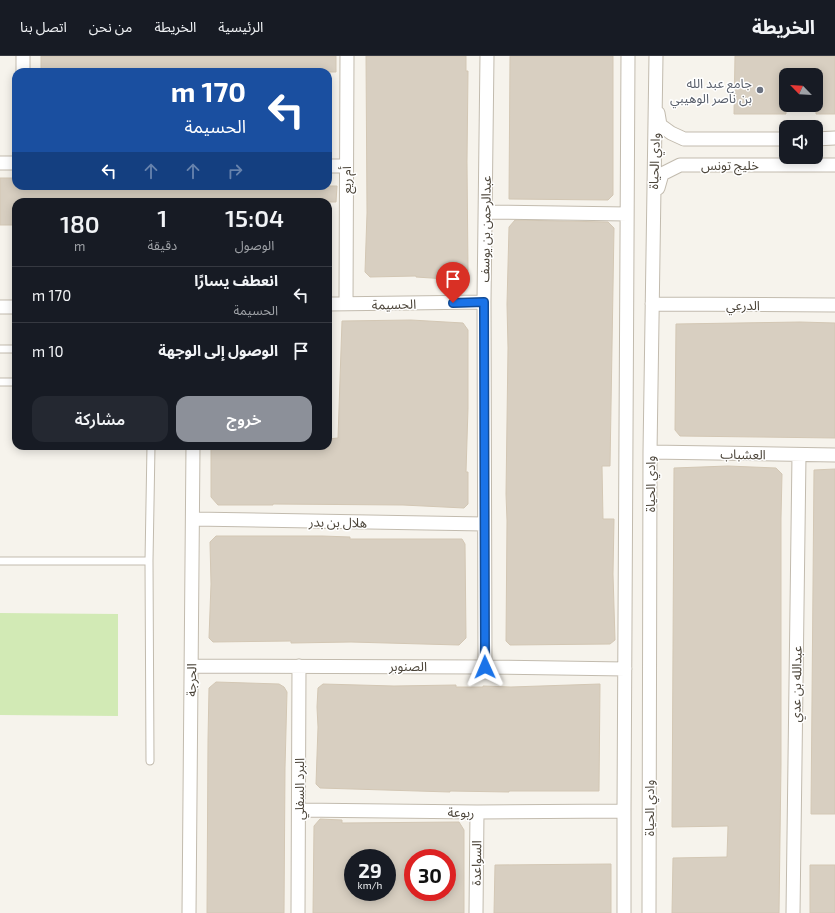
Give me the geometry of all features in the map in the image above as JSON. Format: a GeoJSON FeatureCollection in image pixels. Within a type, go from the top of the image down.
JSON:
{"type":"FeatureCollection","features":[{"type":"Feature","properties":{"kind":"street"},"geometry":{"type":"LineString","coordinates":[[22,68],[23,56]]}},
{"type":"Feature","properties":{"kind":"street","name":"أم ريع"},"geometry":{"type":"LineString","coordinates":[[346,304],[348,56]]}},
{"type":"Feature","properties":{"kind":"street","name":"عبدالرحمن بن يوسف"},"geometry":{"type":"LineString","coordinates":[[485,667],[484,302],[487,56]]}},
{"type":"Feature","properties":{"kind":"street","name":"وادي الحياة"},"geometry":{"type":"LineString","coordinates":[[624,913],[628,56]]}},
{"type":"Feature","properties":{"kind":"street","name":"وادي الحياة"},"geometry":{"type":"LineString","coordinates":[[648,913],[650,452],[656,56]]}},
{"type":"Feature","properties":{"kind":"street","name":"خليج تونس"},"geometry":{"type":"LineString","coordinates":[[656,96],[660,125],[671,133],[684,139],[779,139]]}},
{"type":"Feature","properties":{"kind":"street"},"geometry":{"type":"LineString","coordinates":[[823,139],[835,138]]}},
{"type":"Feature","properties":{"kind":"street"},"geometry":{"type":"LineString","coordinates":[[0,163],[12,163]]}},
{"type":"Feature","properties":{"kind":"street","name":"خليج تونس"},"geometry":{"type":"LineString","coordinates":[[653,208],[662,174],[680,165],[835,165]]}},
{"type":"Feature","properties":{"kind":"street"},"geometry":{"type":"LineString","coordinates":[[332,166],[346,166]]}},
{"type":"Feature","properties":{"kind":"street"},"geometry":{"type":"LineString","coordinates":[[486,212],[627,214]]}},
{"type":"Feature","properties":{"kind":"street","name":"الحسيمة"},"geometry":{"type":"LineString","coordinates":[[332,304],[484,302]]}},
{"type":"Feature","properties":{"kind":"street","name":"الدرعي"},"geometry":{"type":"LineString","coordinates":[[652,304],[835,305]]}},
{"type":"Feature","properties":{"kind":"street"},"geometry":{"type":"LineString","coordinates":[[0,307],[12,307]]}},
{"type":"Feature","properties":{"kind":"street","name":"الحرجة"},"geometry":{"type":"LineString","coordinates":[[189,913],[193,450]]}},
{"type":"Feature","properties":{"kind":"street","name":"العشباب"},"geometry":{"type":"LineString","coordinates":[[650,452],[835,455]]}},
{"type":"Feature","properties":{"kind":"street","name":"عبدالله بن عدي"},"geometry":{"type":"LineString","coordinates":[[793,913],[798,455]]}},
{"type":"Feature","properties":{"kind":"street","name":"هلال بن بدر"},"geometry":{"type":"LineString","coordinates":[[193,519],[484,524]]}},
{"type":"Feature","properties":{"kind":"street","name":"الصنوبر"},"geometry":{"type":"LineString","coordinates":[[192,666],[625,669]]}},
{"type":"Feature","properties":{"kind":"street","name":"البرد السفلي"},"geometry":{"type":"LineString","coordinates":[[298,913],[299,666]]}},
{"type":"Feature","properties":{"kind":"street","name":"ربوعة"},"geometry":{"type":"LineString","coordinates":[[299,810],[477,812],[624,811]]}},
{"type":"Feature","properties":{"kind":"street","name":"السواعدة"},"geometry":{"type":"LineString","coordinates":[[476,913],[477,812]]}},
{"type":"Feature","properties":{"kind":"lane"},"geometry":{"type":"LineString","coordinates":[[0,349],[12,349]]}},
{"type":"Feature","properties":{"kind":"lane"},"geometry":{"type":"LineString","coordinates":[[0,382],[12,382]]}},
{"type":"Feature","properties":{"kind":"lane"},"geometry":{"type":"LineString","coordinates":[[150,761],[149,561],[151,450]]}},
{"type":"Feature","properties":{"kind":"lane"},"geometry":{"type":"LineString","coordinates":[[0,561],[149,561]]}},
{"type":"Feature","properties":{"kind":"green space"},"geometry":{"type":"Polygon","coordinates":[[[0,613],[118,614],[118,716],[0,715],[0,613]]]}},
{"type":"Feature","properties":{"kind":"building"},"geometry":{"type":"Polygon","coordinates":[[[41,56],[336,56],[336,72],[332,72],[332,68],[41,68],[41,56]]]}},
{"type":"Feature","properties":{"kind":"building"},"geometry":{"type":"Polygon","coordinates":[[[366,56],[466,56],[466,71],[468,71],[468,271],[462,280],[416,276],[370,277],[365,272],[367,213],[366,56]]]}},
{"type":"Feature","properties":{"kind":"building"},"geometry":{"type":"Polygon","coordinates":[[[510,56],[613,56],[613,195],[608,200],[509,199],[510,56]]]}},
{"type":"Feature","properties":{"kind":"building","name":"جامع عبد الله بن ناصر الوهيبي"},"geometry":{"type":"Polygon","coordinates":[[[735,56],[835,56],[835,114],[816,114],[816,112],[823,112],[823,68],[779,68],[779,112],[786,112],[786,114],[734,114],[735,56]]]}},
{"type":"Feature","properties":{"kind":"building"},"geometry":{"type":"Polygon","coordinates":[[[0,178],[12,178],[12,190],[332,190],[332,186],[337,186],[336,202],[332,202],[332,198],[12,198],[12,225],[0,225],[0,178]]]}},
{"type":"Feature","properties":{"kind":"building"},"geometry":{"type":"Polygon","coordinates":[[[515,220],[608,222],[614,228],[610,466],[602,466],[603,519],[614,519],[613,574],[615,640],[610,644],[510,645],[506,641],[507,304],[509,227],[515,220]]]}},
{"type":"Feature","properties":{"kind":"building"},"geometry":{"type":"Polygon","coordinates":[[[411,320],[463,323],[468,330],[466,472],[468,472],[468,504],[464,508],[403,505],[218,505],[211,497],[211,450],[332,450],[332,439],[338,438],[342,321],[411,320]]]}},
{"type":"Feature","properties":{"kind":"building"},"geometry":{"type":"Polygon","coordinates":[[[800,322],[835,323],[835,438],[680,436],[675,430],[676,324],[800,322]]]}},
{"type":"Feature","properties":{"kind":"building"},"geometry":{"type":"Polygon","coordinates":[[[728,466],[776,468],[782,474],[779,913],[672,913],[673,858],[727,857],[728,826],[672,827],[674,468],[728,466]]]}},
{"type":"Feature","properties":{"kind":"building"},"geometry":{"type":"Polygon","coordinates":[[[835,469],[835,814],[811,814],[814,470],[835,469]]]}},
{"type":"Feature","properties":{"kind":"building"},"geometry":{"type":"Polygon","coordinates":[[[216,536],[322,536],[350,537],[350,539],[462,539],[465,544],[466,638],[459,645],[351,642],[291,643],[291,641],[213,642],[209,638],[211,584],[210,542],[216,536]]]}},
{"type":"Feature","properties":{"kind":"building"},"geometry":{"type":"Polygon","coordinates":[[[216,682],[279,684],[284,687],[287,692],[284,913],[207,913],[209,688],[216,682]]]}},
{"type":"Feature","properties":{"kind":"building"},"geometry":{"type":"Polygon","coordinates":[[[323,684],[511,687],[600,684],[599,791],[450,792],[320,788],[316,784],[318,727],[317,707],[318,688],[323,684]]]}},
{"type":"Feature","properties":{"kind":"building"},"geometry":{"type":"Polygon","coordinates":[[[320,819],[342,820],[342,823],[459,822],[464,830],[464,913],[313,913],[314,826],[320,819]]]}},
{"type":"Feature","properties":{"kind":"building"},"geometry":{"type":"Polygon","coordinates":[[[611,864],[611,913],[494,913],[495,865],[611,864]]]}},
{"type":"Feature","properties":{"kind":"building"},"geometry":{"type":"Polygon","coordinates":[[[810,865],[835,865],[835,913],[810,913],[810,865]]]}},
{"type":"Feature","properties":{"kind":"place","name":"جامع عبد الله بن ناصر الوهيبي"},"geometry":{"type":"Point","coordinates":[760,90]}},
{"type":"Feature","properties":{"kind":"route"},"geometry":{"type":"LineString","coordinates":[[453,303],[484,302],[485,667]]}}]}
